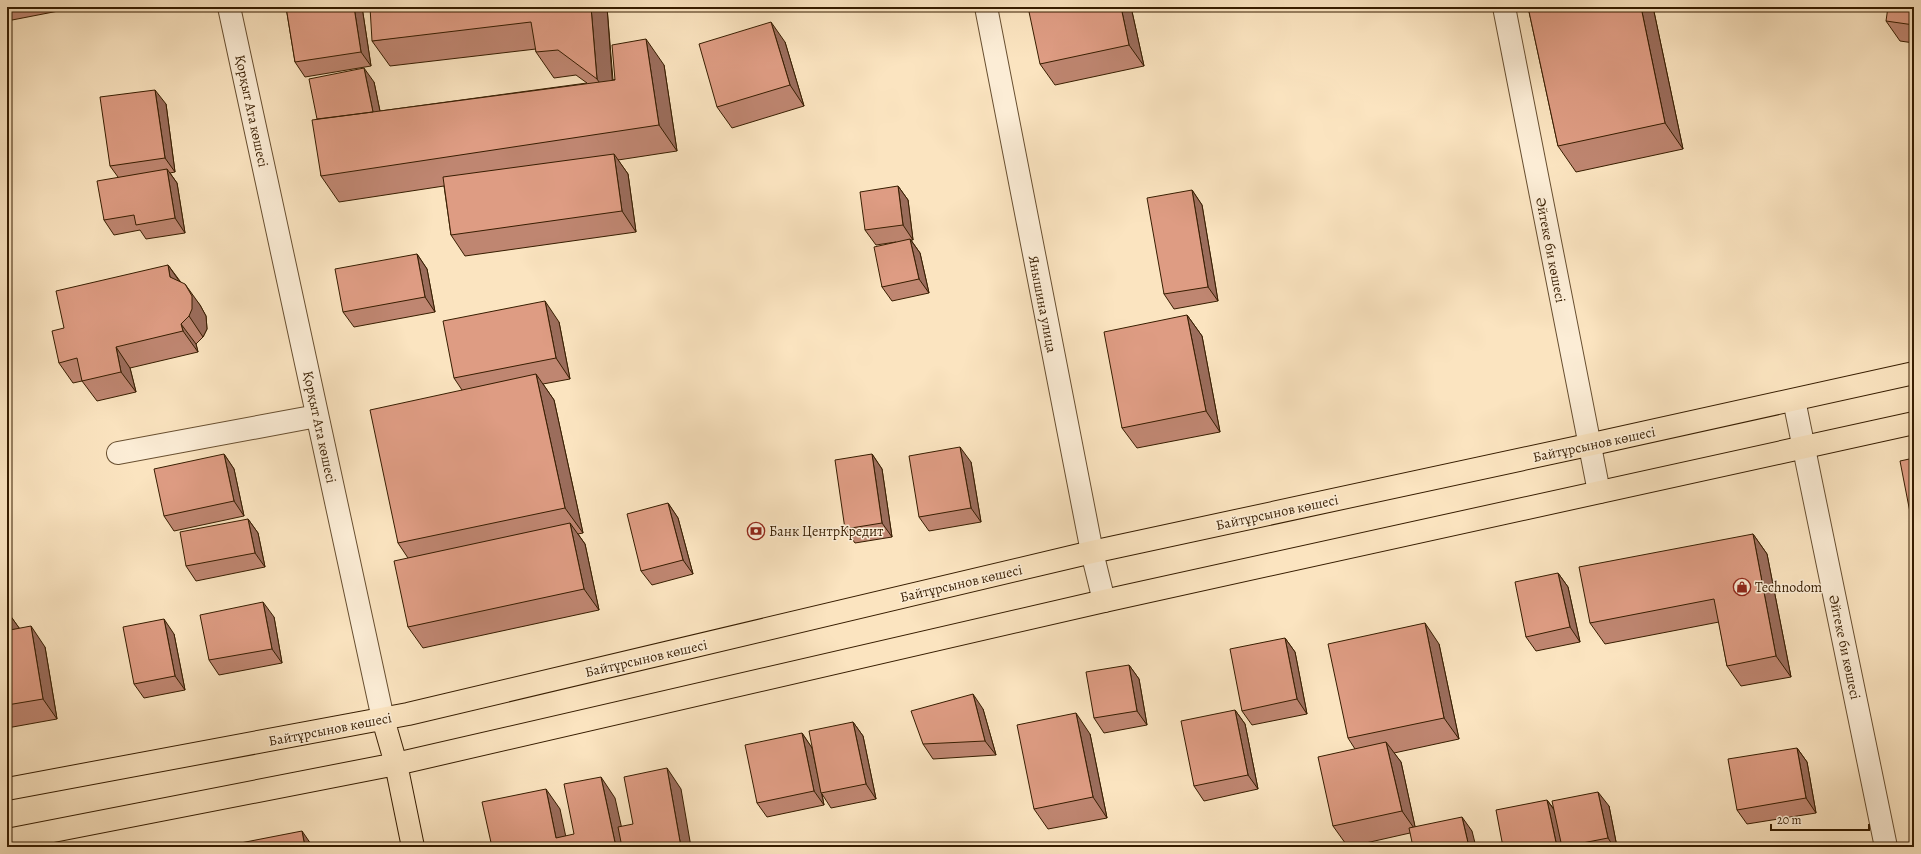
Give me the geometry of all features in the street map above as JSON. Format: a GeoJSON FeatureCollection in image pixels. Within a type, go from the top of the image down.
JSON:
{"type":"FeatureCollection","features":[{"type":"Feature","properties":{"kind":"main road","name":"Байтұрсынов көшесі"},"geometry":{"type":"LineString","coordinates":[[7,789],[382,719],[1092,552],[1794,400],[1914,372]]}},
{"type":"Feature","properties":{"kind":"main road"},"geometry":{"type":"LineString","coordinates":[[7,840],[396,764],[1104,600],[1914,423]]}},
{"type":"Feature","properties":{"kind":"main road","name":"Қорқыт Ата көшесі"},"geometry":{"type":"LineString","coordinates":[[382,719],[396,764],[413,847]]}},
{"type":"Feature","properties":{"kind":"street","name":"Қорқыт Ата көшесі"},"geometry":{"type":"LineString","coordinates":[[229,7],[382,719]]}},
{"type":"Feature","properties":{"kind":"street","name":"Янышина улица"},"geometry":{"type":"LineString","coordinates":[[986,7],[1092,552],[1104,600]]}},
{"type":"Feature","properties":{"kind":"street","name":"Әйтеке би көшесі"},"geometry":{"type":"LineString","coordinates":[[1504,7],[1588,445],[1599,492]]}},
{"type":"Feature","properties":{"kind":"street","name":"Әйтеке би көшесі"},"geometry":{"type":"LineString","coordinates":[[1794,400],[1886,847]]}},
{"type":"Feature","properties":{"kind":"street"},"geometry":{"type":"LineString","coordinates":[[118,454],[317,416]]}},
{"type":"Feature","properties":{"kind":"building"},"geometry":{"type":"Polygon","coordinates":[[[286,7],[354,7],[361,52],[295,62],[286,7]]]}},
{"type":"Feature","properties":{"kind":"building"},"geometry":{"type":"Polygon","coordinates":[[[370,7],[591,7],[597,79],[558,50],[536,52],[531,22],[372,41],[370,7]]]}},
{"type":"Feature","properties":{"kind":"building"},"geometry":{"type":"Polygon","coordinates":[[[1028,7],[1121,7],[1129,45],[1040,64],[1028,7]]]}},
{"type":"Feature","properties":{"kind":"building"},"geometry":{"type":"Polygon","coordinates":[[[1528,7],[1641,7],[1665,123],[1558,146],[1528,7]]]}},
{"type":"Feature","properties":{"kind":"building"},"geometry":{"type":"Polygon","coordinates":[[[1888,7],[1914,7],[1914,25],[1886,21],[1888,7]]]}},
{"type":"Feature","properties":{"kind":"building"},"geometry":{"type":"Polygon","coordinates":[[[771,22],[790,85],[717,107],[699,44],[771,22]]]}},
{"type":"Feature","properties":{"kind":"building"},"geometry":{"type":"Polygon","coordinates":[[[646,39],[659,125],[321,176],[312,120],[615,80],[612,45],[646,39]]]}},
{"type":"Feature","properties":{"kind":"building"},"geometry":{"type":"Polygon","coordinates":[[[364,68],[373,112],[317,119],[309,79],[364,68]]]}},
{"type":"Feature","properties":{"kind":"building"},"geometry":{"type":"Polygon","coordinates":[[[155,90],[165,158],[110,166],[100,97],[155,90]]]}},
{"type":"Feature","properties":{"kind":"building"},"geometry":{"type":"Polygon","coordinates":[[[614,154],[622,211],[451,235],[443,177],[614,154]]]}},
{"type":"Feature","properties":{"kind":"building"},"geometry":{"type":"Polygon","coordinates":[[[167,169],[175,218],[136,225],[134,215],[104,220],[97,181],[167,169]]]}},
{"type":"Feature","properties":{"kind":"building"},"geometry":{"type":"Polygon","coordinates":[[[898,186],[903,225],[865,230],[860,192],[898,186]]]}},
{"type":"Feature","properties":{"kind":"building"},"geometry":{"type":"Polygon","coordinates":[[[1192,190],[1208,287],[1164,294],[1147,198],[1192,190]]]}},
{"type":"Feature","properties":{"kind":"building"},"geometry":{"type":"Polygon","coordinates":[[[910,239],[919,279],[882,287],[874,247],[910,239]]]}},
{"type":"Feature","properties":{"kind":"building"},"geometry":{"type":"Polygon","coordinates":[[[417,254],[425,297],[343,312],[335,269],[417,254]]]}},
{"type":"Feature","properties":{"kind":"building"},"geometry":{"type":"Polygon","coordinates":[[[168,265],[170,277],[185,284],[192,296],[192,309],[189,316],[181,324],[183,331],[116,347],[121,372],[82,381],[77,358],[59,363],[52,331],[64,328],[56,291],[168,265]]]}},
{"type":"Feature","properties":{"kind":"building"},"geometry":{"type":"Polygon","coordinates":[[[545,301],[556,358],[454,378],[443,321],[545,301]]]}},
{"type":"Feature","properties":{"kind":"building"},"geometry":{"type":"Polygon","coordinates":[[[1187,315],[1206,411],[1122,428],[1104,332],[1187,315]]]}},
{"type":"Feature","properties":{"kind":"building"},"geometry":{"type":"Polygon","coordinates":[[[536,374],[565,508],[398,543],[370,410],[536,374]]]}},
{"type":"Feature","properties":{"kind":"building"},"geometry":{"type":"Polygon","coordinates":[[[960,447],[971,508],[919,517],[909,456],[960,447]]]}},
{"type":"Feature","properties":{"kind":"building"},"geometry":{"type":"Polygon","coordinates":[[[224,454],[234,501],[164,516],[154,469],[224,454]]]}},
{"type":"Feature","properties":{"kind":"building"},"geometry":{"type":"Polygon","coordinates":[[[872,454],[882,523],[845,529],[835,460],[872,454]]]}},
{"type":"Feature","properties":{"kind":"building"},"geometry":{"type":"Polygon","coordinates":[[[1914,458],[1914,533],[1900,461],[1914,458]]]}},
{"type":"Feature","properties":{"kind":"building"},"geometry":{"type":"Polygon","coordinates":[[[668,503],[683,560],[641,571],[627,514],[668,503]]]}},
{"type":"Feature","properties":{"kind":"building"},"geometry":{"type":"Polygon","coordinates":[[[248,519],[255,553],[186,566],[180,532],[248,519]]]}},
{"type":"Feature","properties":{"kind":"building"},"geometry":{"type":"Polygon","coordinates":[[[570,523],[584,589],[408,627],[394,561],[570,523]]]}},
{"type":"Feature","properties":{"kind":"building"},"geometry":{"type":"Polygon","coordinates":[[[1753,534],[1776,656],[1727,666],[1714,599],[1590,623],[1579,567],[1753,534]]]}},
{"type":"Feature","properties":{"kind":"building"},"geometry":{"type":"Polygon","coordinates":[[[1558,573],[1570,627],[1526,637],[1515,582],[1558,573]]]}},
{"type":"Feature","properties":{"kind":"building"},"geometry":{"type":"Polygon","coordinates":[[[263,602],[272,649],[209,660],[200,615],[263,602]]]}},
{"type":"Feature","properties":{"kind":"building"},"geometry":{"type":"Polygon","coordinates":[[[7,611],[10,630],[31,626],[43,699],[7,705],[7,611]]]}},
{"type":"Feature","properties":{"kind":"building"},"geometry":{"type":"Polygon","coordinates":[[[164,619],[175,676],[134,684],[123,627],[164,619]]]}},
{"type":"Feature","properties":{"kind":"building"},"geometry":{"type":"Polygon","coordinates":[[[1425,623],[1444,718],[1348,738],[1328,644],[1425,623]]]}},
{"type":"Feature","properties":{"kind":"building"},"geometry":{"type":"Polygon","coordinates":[[[1285,638],[1297,699],[1242,711],[1230,649],[1285,638]]]}},
{"type":"Feature","properties":{"kind":"building"},"geometry":{"type":"Polygon","coordinates":[[[1129,665],[1137,711],[1094,718],[1086,672],[1129,665]]]}},
{"type":"Feature","properties":{"kind":"building"},"geometry":{"type":"Polygon","coordinates":[[[973,694],[985,741],[923,744],[911,711],[973,694]]]}},
{"type":"Feature","properties":{"kind":"building"},"geometry":{"type":"Polygon","coordinates":[[[1235,710],[1248,775],[1194,786],[1181,721],[1235,710]]]}},
{"type":"Feature","properties":{"kind":"building"},"geometry":{"type":"Polygon","coordinates":[[[1076,713],[1093,797],[1034,809],[1017,725],[1076,713]]]}},
{"type":"Feature","properties":{"kind":"building"},"geometry":{"type":"Polygon","coordinates":[[[853,722],[866,784],[821,793],[809,731],[853,722]]]}},
{"type":"Feature","properties":{"kind":"building"},"geometry":{"type":"Polygon","coordinates":[[[802,733],[814,791],[757,803],[745,745],[802,733]]]}},
{"type":"Feature","properties":{"kind":"building"},"geometry":{"type":"Polygon","coordinates":[[[1386,742],[1402,811],[1333,826],[1318,757],[1386,742]]]}},
{"type":"Feature","properties":{"kind":"building"},"geometry":{"type":"Polygon","coordinates":[[[1797,748],[1806,798],[1737,810],[1728,759],[1797,748]]]}},
{"type":"Feature","properties":{"kind":"building"},"geometry":{"type":"Polygon","coordinates":[[[667,768],[681,847],[622,847],[618,827],[633,824],[624,777],[667,768]]]}},
{"type":"Feature","properties":{"kind":"building"},"geometry":{"type":"Polygon","coordinates":[[[601,777],[616,847],[492,847],[482,802],[546,789],[556,838],[574,834],[564,784],[601,777]]]}},
{"type":"Feature","properties":{"kind":"building"},"geometry":{"type":"Polygon","coordinates":[[[1598,792],[1608,838],[1562,847],[1552,801],[1598,792]]]}},
{"type":"Feature","properties":{"kind":"building"},"geometry":{"type":"Polygon","coordinates":[[[1547,800],[1557,847],[1503,847],[1496,810],[1547,800]]]}},
{"type":"Feature","properties":{"kind":"building"},"geometry":{"type":"Polygon","coordinates":[[[1462,817],[1469,847],[1413,847],[1409,828],[1462,817]]]}},
{"type":"Feature","properties":{"kind":"building"},"geometry":{"type":"Polygon","coordinates":[[[302,831],[305,847],[220,847],[302,831]]]}},
{"type":"Feature","properties":{"kind":"place","name":"Банк ЦентрКредит"},"geometry":{"type":"Point","coordinates":[756,531]}},
{"type":"Feature","properties":{"kind":"place","name":"Technodom"},"geometry":{"type":"Point","coordinates":[1742,587]}}]}
